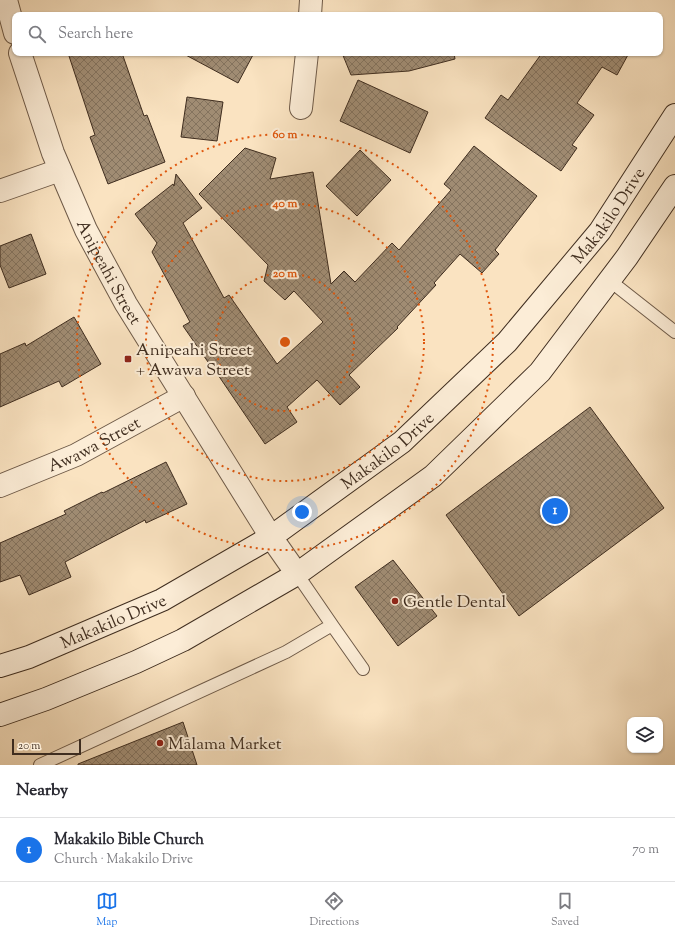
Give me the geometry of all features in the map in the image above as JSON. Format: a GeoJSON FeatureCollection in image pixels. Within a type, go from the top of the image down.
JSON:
{"type":"FeatureCollection","features":[{"type":"Feature","properties":{"kind":"main road"},"geometry":{"type":"LineString","coordinates":[[6,0],[12,22]]}},
{"type":"Feature","properties":{"kind":"main road"},"geometry":{"type":"LineString","coordinates":[[310,12],[311,0]]}},
{"type":"Feature","properties":{"kind":"main road","name":"Anipeahi Street"},"geometry":{"type":"LineString","coordinates":[[21,56],[53,153],[86,230],[123,297],[271,537],[297,574]]}},
{"type":"Feature","properties":{"kind":"main road"},"geometry":{"type":"LineString","coordinates":[[301,108],[306,56]]}},
{"type":"Feature","properties":{"kind":"main road","name":"Makakilo Drive"},"geometry":{"type":"LineString","coordinates":[[0,666],[29,657],[162,600],[271,537],[402,442],[507,342],[600,231],[675,115]]}},
{"type":"Feature","properties":{"kind":"main road"},"geometry":{"type":"LineString","coordinates":[[0,191],[60,170]]}},
{"type":"Feature","properties":{"kind":"main road"},"geometry":{"type":"LineString","coordinates":[[0,715],[46,699],[136,662],[183,640],[297,574],[433,476],[540,372],[643,234],[675,186]]}},
{"type":"Feature","properties":{"kind":"main road","name":"Awawa Street"},"geometry":{"type":"LineString","coordinates":[[0,486],[76,455],[184,396]]}},
{"type":"Feature","properties":{"kind":"lane"},"geometry":{"type":"LineString","coordinates":[[609,280],[675,332]]}},
{"type":"Feature","properties":{"kind":"lane"},"geometry":{"type":"LineString","coordinates":[[297,574],[363,670]]}},
{"type":"Feature","properties":{"kind":"lane"},"geometry":{"type":"LineString","coordinates":[[40,765],[286,652],[332,625]]}},
{"type":"Feature","properties":{"kind":"building"},"geometry":{"type":"Polygon","coordinates":[[[69,56],[123,56],[144,116],[147,115],[165,162],[108,184],[90,137],[95,135],[69,56]]]}},
{"type":"Feature","properties":{"kind":"building"},"geometry":{"type":"Polygon","coordinates":[[[188,56],[252,56],[238,83],[188,56]]]}},
{"type":"Feature","properties":{"kind":"building"},"geometry":{"type":"Polygon","coordinates":[[[343,56],[454,56],[455,59],[409,71],[351,75],[343,56]]]}},
{"type":"Feature","properties":{"kind":"building"},"geometry":{"type":"Polygon","coordinates":[[[540,56],[627,56],[617,75],[602,67],[577,103],[594,115],[572,145],[577,148],[561,171],[485,118],[501,95],[508,100],[540,56]]]}},
{"type":"Feature","properties":{"kind":"building"},"geometry":{"type":"Polygon","coordinates":[[[358,80],[428,112],[410,153],[340,121],[358,80]]]}},
{"type":"Feature","properties":{"kind":"building"},"geometry":{"type":"Polygon","coordinates":[[[187,97],[223,102],[217,141],[181,137],[187,97]]]}},
{"type":"Feature","properties":{"kind":"building"},"geometry":{"type":"Polygon","coordinates":[[[474,146],[537,196],[495,250],[499,254],[482,273],[460,254],[434,283],[436,285],[397,327],[398,328],[349,375],[360,387],[340,405],[317,380],[287,407],[297,422],[265,444],[183,326],[190,322],[152,252],[157,243],[135,214],[173,184],[174,186],[176,174],[202,208],[183,223],[224,298],[229,295],[277,364],[323,322],[294,291],[285,300],[264,281],[268,265],[199,194],[245,148],[276,158],[270,179],[313,172],[331,284],[344,271],[355,282],[392,243],[399,250],[451,190],[444,184],[474,146]]]}},
{"type":"Feature","properties":{"kind":"building"},"geometry":{"type":"Polygon","coordinates":[[[360,150],[391,180],[357,216],[326,186],[360,150]]]}},
{"type":"Feature","properties":{"kind":"building"},"geometry":{"type":"Polygon","coordinates":[[[31,234],[46,274],[9,288],[0,265],[0,246],[31,234]]]}},
{"type":"Feature","properties":{"kind":"building"},"geometry":{"type":"Polygon","coordinates":[[[74,317],[101,364],[62,387],[59,381],[0,407],[0,354],[25,343],[26,346],[74,317]]]}},
{"type":"Feature","properties":{"kind":"building"},"geometry":{"type":"Polygon","coordinates":[[[590,407],[664,508],[519,616],[446,515],[590,407]]]}},
{"type":"Feature","properties":{"kind":"building"},"geometry":{"type":"Polygon","coordinates":[[[166,462],[187,504],[146,523],[145,520],[65,562],[71,577],[29,595],[20,575],[0,582],[0,543],[66,514],[64,511],[166,462]]]}},
{"type":"Feature","properties":{"kind":"building","name":"Gentle Dental"},"geometry":{"type":"Polygon","coordinates":[[[393,560],[437,616],[398,646],[355,587],[393,560]]]}},
{"type":"Feature","properties":{"kind":"building","name":"Mālama Market"},"geometry":{"type":"Polygon","coordinates":[[[183,722],[197,765],[78,765],[78,764],[183,722]]]}},
{"type":"Feature","properties":{"kind":"place","name":"Anipeahi Street + Awawa Street"},"geometry":{"type":"Point","coordinates":[128,359]}},
{"type":"Feature","properties":{"kind":"place","name":"Makakilo Bible Church"},"geometry":{"type":"Point","coordinates":[555,511]}},
{"type":"Feature","properties":{"kind":"place","name":"Gentle Dental"},"geometry":{"type":"Point","coordinates":[395,601]}},
{"type":"Feature","properties":{"kind":"place","name":"Mālama Market"},"geometry":{"type":"Point","coordinates":[160,743]}}]}
